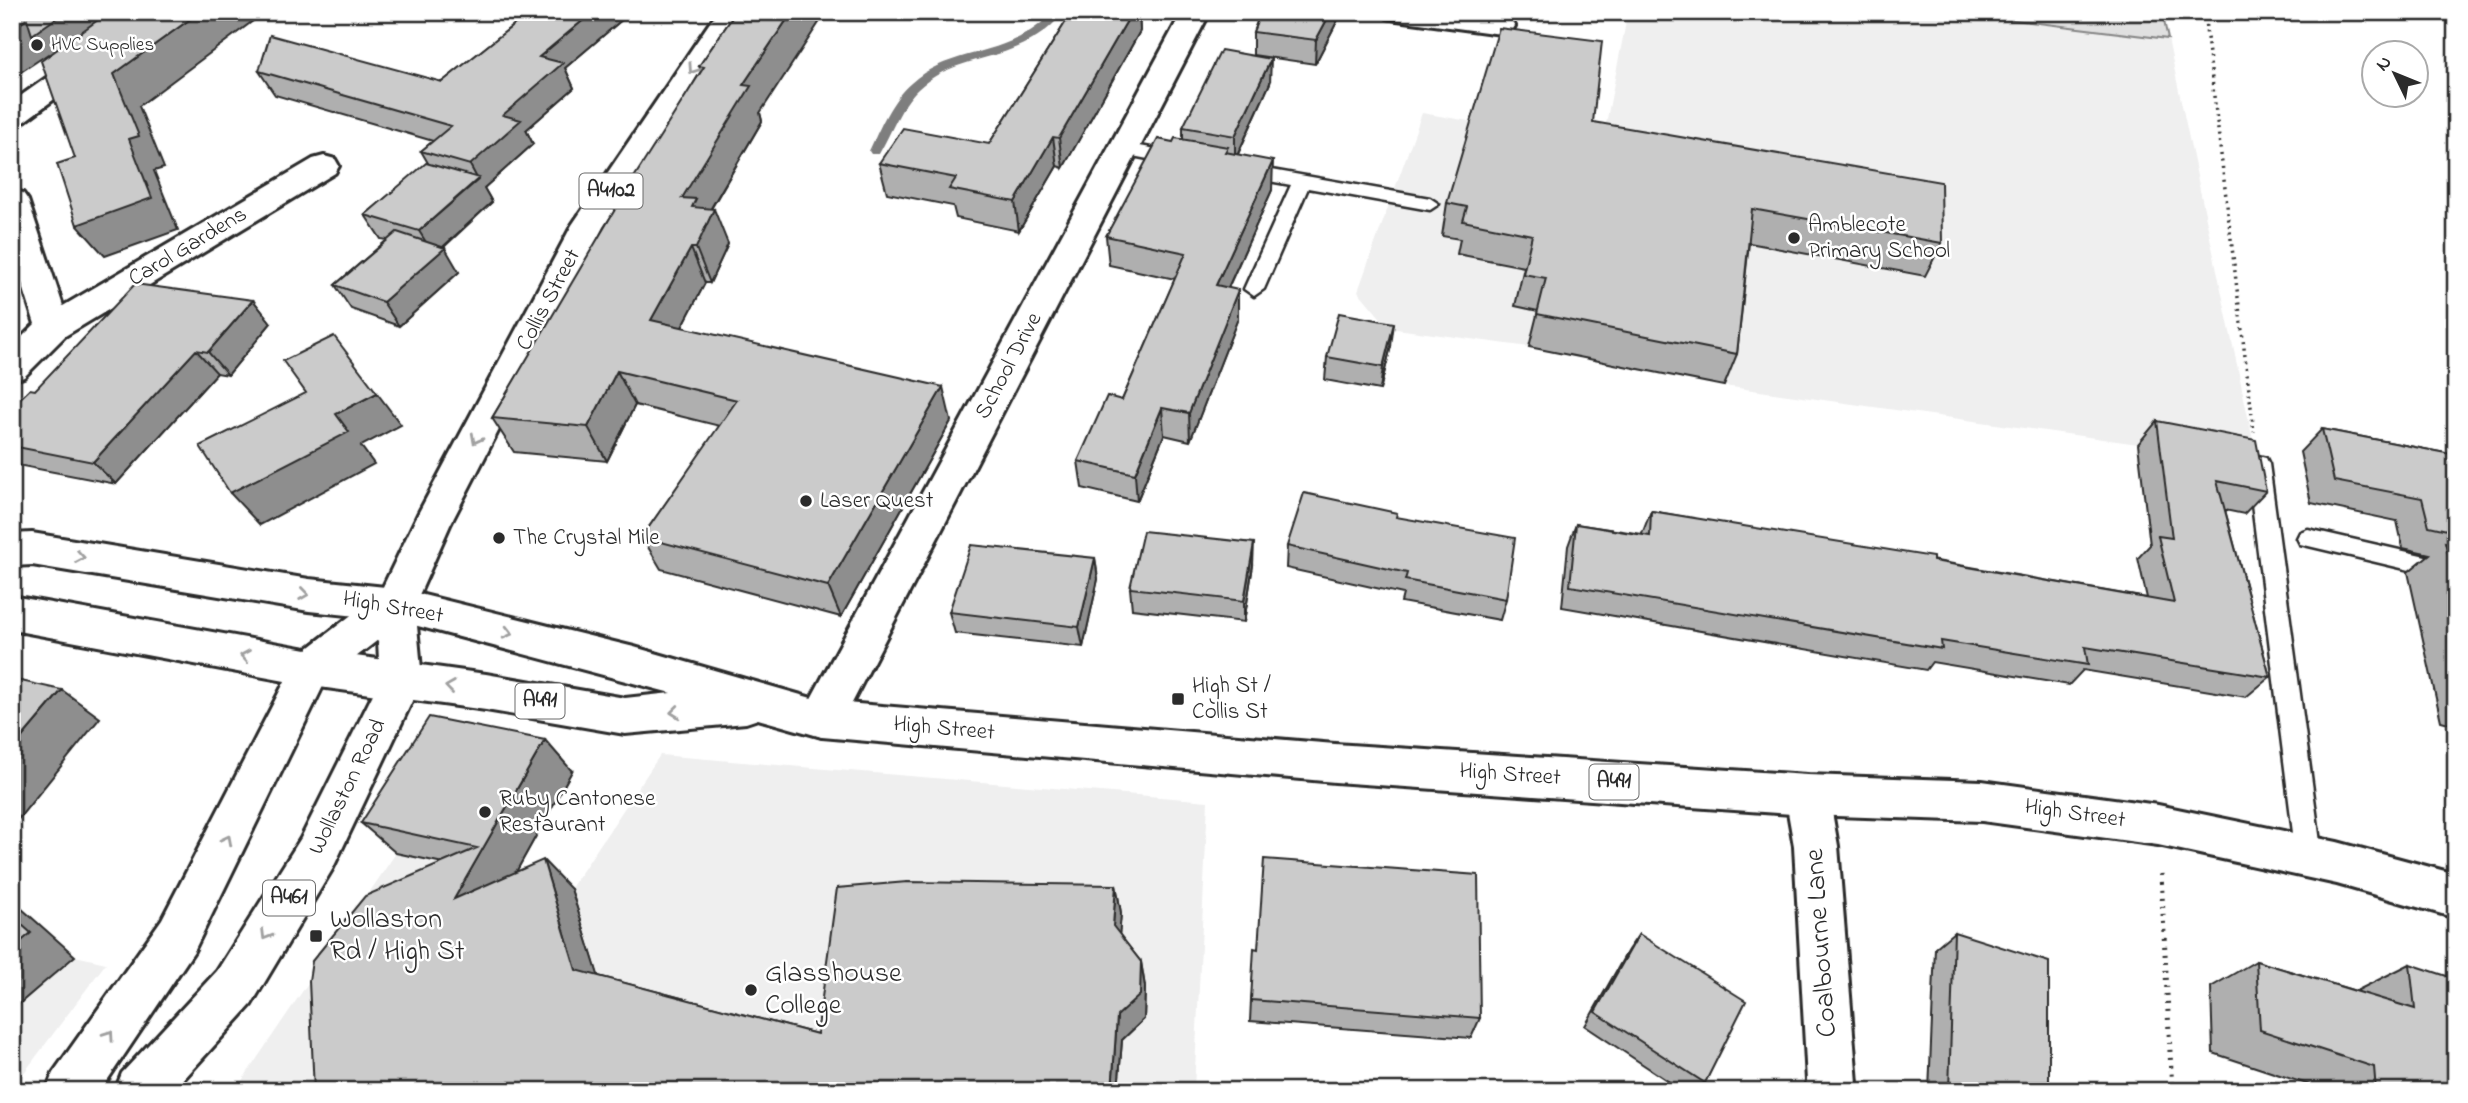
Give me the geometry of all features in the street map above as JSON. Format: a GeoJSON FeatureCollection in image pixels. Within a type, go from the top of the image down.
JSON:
{"type":"FeatureCollection","features":[{"type":"Feature","properties":{"kind":"main road"},"geometry":{"type":"LineString","coordinates":[[12,116],[159,12]]}},
{"type":"Feature","properties":{"kind":"main road","name":"Collis Street"},"geometry":{"type":"LineString","coordinates":[[312,668],[395,604],[431,524],[588,225],[731,12]]}},
{"type":"Feature","properties":{"kind":"main road","name":"School Drive"},"geometry":{"type":"LineString","coordinates":[[822,719],[1196,12]]}},
{"type":"Feature","properties":{"kind":"main road"},"geometry":{"type":"LineString","coordinates":[[1397,12],[1501,28]]}},
{"type":"Feature","properties":{"kind":"main road","name":"Carol Gardens"},"geometry":{"type":"LineString","coordinates":[[12,368],[53,327],[324,166]]}},
{"type":"Feature","properties":{"kind":"main road"},"geometry":{"type":"LineString","coordinates":[[12,200],[18,236],[53,327]]}},
{"type":"Feature","properties":{"kind":"main road","name":"High Street"},"geometry":{"type":"LineString","coordinates":[[12,550],[32,549],[310,595],[395,604],[822,719],[1335,763],[1807,796],[1982,801],[2158,825],[2309,857],[2456,896]]}},
{"type":"Feature","properties":{"kind":"main road","name":"Collis Street"},"geometry":{"type":"LineString","coordinates":[[395,604],[401,680]]}},
{"type":"Feature","properties":{"kind":"main road","name":"High Street"},"geometry":{"type":"LineString","coordinates":[[12,613],[312,668],[625,716],[767,703]]}},
{"type":"Feature","properties":{"kind":"main road"},"geometry":{"type":"LineString","coordinates":[[71,1091],[178,935],[312,668]]}},
{"type":"Feature","properties":{"kind":"main road","name":"Wollaston Road"},"geometry":{"type":"LineString","coordinates":[[140,1091],[234,988],[317,853],[401,680]]}},
{"type":"Feature","properties":{"kind":"main road","name":"Coalbourne Lane"},"geometry":{"type":"LineString","coordinates":[[1807,796],[1816,846],[1832,1083],[1828,1091]]}},
{"type":"Feature","properties":{"kind":"lane"},"geometry":{"type":"LineString","coordinates":[[1123,149],[1192,162]]}},
{"type":"Feature","properties":{"kind":"lane"},"geometry":{"type":"LineString","coordinates":[[1219,167],[1430,204]]}},
{"type":"Feature","properties":{"kind":"lane"},"geometry":{"type":"LineString","coordinates":[[1254,289],[1302,181]]}},
{"type":"Feature","properties":{"kind":"lane"},"geometry":{"type":"LineString","coordinates":[[2258,464],[2309,857]]}},
{"type":"Feature","properties":{"kind":"lane"},"geometry":{"type":"LineString","coordinates":[[2308,538],[2456,572]]}},
{"type":"Feature","properties":{"kind":"path"},"geometry":{"type":"LineString","coordinates":[[2204,12],[2220,167],[2258,464]]}},
{"type":"Feature","properties":{"kind":"path"},"geometry":{"type":"LineString","coordinates":[[2161,873],[2172,1091]]}},
{"type":"Feature","properties":{"kind":"shaded area","name":"Amblecote Primary School"},"geometry":{"type":"Polygon","coordinates":[[[1628,12],[1950,12],[2168,39],[2258,464],[2235,463],[2138,444],[1724,386],[1529,347],[1389,328],[1358,291],[1422,113],[1602,144],[1628,12]]]}},
{"type":"Feature","properties":{"kind":"shaded area"},"geometry":{"type":"Polygon","coordinates":[[[1950,12],[2162,12],[2168,39],[1950,12]]]}},
{"type":"Feature","properties":{"kind":"shaded area","name":"Glasshouse College"},"geometry":{"type":"Polygon","coordinates":[[[660,755],[1208,801],[1194,1091],[235,1091],[396,853],[571,888],[660,755]]]}},
{"type":"Feature","properties":{"kind":"shaded area"},"geometry":{"type":"Polygon","coordinates":[[[12,900],[75,956],[106,963],[12,1089],[12,900]]]}},
{"type":"Feature","properties":{"kind":"building"},"geometry":{"type":"Polygon","coordinates":[[[12,12],[65,12],[32,35],[27,19],[12,29],[12,12]]]}},
{"type":"Feature","properties":{"kind":"building"},"geometry":{"type":"Polygon","coordinates":[[[109,12],[200,12],[114,74],[139,136],[129,139],[152,198],[77,225],[57,164],[75,158],[41,61],[109,12]]]}},
{"type":"Feature","properties":{"kind":"building"},"geometry":{"type":"Polygon","coordinates":[[[530,12],[593,12],[539,57],[563,63],[503,115],[521,120],[470,165],[421,151],[451,126],[259,71],[270,35],[442,82],[530,12]]]}},
{"type":"Feature","properties":{"kind":"building"},"geometry":{"type":"Polygon","coordinates":[[[736,12],[792,12],[743,85],[751,86],[682,198],[696,199],[692,207],[714,209],[696,248],[691,248],[651,320],[943,387],[828,586],[642,537],[737,400],[617,371],[588,427],[492,418],[633,179],[704,67],[699,66],[736,12]]]}},
{"type":"Feature","properties":{"kind":"building"},"geometry":{"type":"Polygon","coordinates":[[[1072,12],[1132,12],[1059,138],[1053,137],[1015,202],[949,189],[956,178],[879,163],[903,128],[989,144],[1072,12]]]}},
{"type":"Feature","properties":{"kind":"building"},"geometry":{"type":"Polygon","coordinates":[[[1261,12],[1331,12],[1316,40],[1253,32],[1261,12]]]}},
{"type":"Feature","properties":{"kind":"building"},"geometry":{"type":"Polygon","coordinates":[[[1499,28],[1602,41],[1593,122],[1941,182],[1942,243],[1752,209],[1737,354],[1537,314],[1546,278],[1523,274],[1532,235],[1463,221],[1467,207],[1447,203],[1499,28]]]}},
{"type":"Feature","properties":{"kind":"building"},"geometry":{"type":"Polygon","coordinates":[[[1221,50],[1271,59],[1235,136],[1183,127],[1221,50]]]}},
{"type":"Feature","properties":{"kind":"building"},"geometry":{"type":"Polygon","coordinates":[[[1175,138],[1228,147],[1225,152],[1273,161],[1216,285],[1238,290],[1189,413],[1162,408],[1135,474],[1078,461],[1107,396],[1122,400],[1186,253],[1106,236],[1158,139],[1173,142],[1175,138]]]}},
{"type":"Feature","properties":{"kind":"building"},"geometry":{"type":"Polygon","coordinates":[[[426,163],[479,178],[419,231],[365,215],[426,163]]]}},
{"type":"Feature","properties":{"kind":"building"},"geometry":{"type":"Polygon","coordinates":[[[397,232],[445,248],[383,302],[335,285],[397,232]]]}},
{"type":"Feature","properties":{"kind":"building"},"geometry":{"type":"Polygon","coordinates":[[[135,284],[253,300],[208,352],[196,350],[93,462],[12,446],[12,406],[30,389],[35,390],[135,284]]]}},
{"type":"Feature","properties":{"kind":"building"},"geometry":{"type":"Polygon","coordinates":[[[1339,313],[1394,323],[1383,367],[1327,357],[1339,313]]]}},
{"type":"Feature","properties":{"kind":"building"},"geometry":{"type":"Polygon","coordinates":[[[334,336],[377,393],[336,414],[349,432],[230,493],[200,446],[306,393],[283,361],[334,336]]]}},
{"type":"Feature","properties":{"kind":"building"},"geometry":{"type":"Polygon","coordinates":[[[2157,421],[2256,440],[2266,491],[2217,481],[2270,677],[2085,647],[2088,665],[1941,641],[1942,649],[1570,586],[1576,524],[1650,536],[1651,511],[1933,557],[1933,561],[2174,603],[2158,536],[2172,538],[2157,421]]]}},
{"type":"Feature","properties":{"kind":"building"},"geometry":{"type":"Polygon","coordinates":[[[2322,429],[2456,455],[2456,532],[2429,526],[2422,498],[2334,481],[2322,429]]]}},
{"type":"Feature","properties":{"kind":"building"},"geometry":{"type":"Polygon","coordinates":[[[1304,493],[1397,513],[1396,517],[1515,538],[1506,599],[1405,580],[1407,573],[1287,546],[1304,493]]]}},
{"type":"Feature","properties":{"kind":"building"},"geometry":{"type":"Polygon","coordinates":[[[1143,531],[1254,543],[1244,601],[1130,588],[1143,531]]]}},
{"type":"Feature","properties":{"kind":"building"},"geometry":{"type":"Polygon","coordinates":[[[2445,542],[2456,544],[2456,584],[2445,542]]]}},
{"type":"Feature","properties":{"kind":"building"},"geometry":{"type":"Polygon","coordinates":[[[971,545],[1095,558],[1079,627],[949,612],[971,545]]]}},
{"type":"Feature","properties":{"kind":"building"},"geometry":{"type":"Polygon","coordinates":[[[12,679],[62,690],[12,749],[12,679]]]}},
{"type":"Feature","properties":{"kind":"building"},"geometry":{"type":"Polygon","coordinates":[[[429,717],[545,740],[454,899],[543,860],[576,970],[817,1034],[837,888],[907,882],[1116,885],[1113,926],[1141,962],[1140,995],[1117,1016],[1112,1091],[314,1091],[309,981],[312,961],[365,896],[477,848],[361,823],[429,717]]]}},
{"type":"Feature","properties":{"kind":"building"},"geometry":{"type":"Polygon","coordinates":[[[1264,859],[1478,875],[1480,1018],[1251,1000],[1254,948],[1258,949],[1264,859]]]}},
{"type":"Feature","properties":{"kind":"building"},"geometry":{"type":"Polygon","coordinates":[[[12,916],[31,933],[12,949],[12,916]]]}},
{"type":"Feature","properties":{"kind":"building"},"geometry":{"type":"Polygon","coordinates":[[[1954,932],[2049,962],[2049,1091],[1949,1091],[1954,932]]]}},
{"type":"Feature","properties":{"kind":"building"},"geometry":{"type":"Polygon","coordinates":[[[1639,934],[1746,1001],[1705,1083],[1595,1012],[1639,934]]]}},
{"type":"Feature","properties":{"kind":"building"},"geometry":{"type":"Polygon","coordinates":[[[2256,961],[2415,1009],[2410,964],[2456,979],[2456,1091],[2376,1091],[2374,1067],[2260,1030],[2256,961]]]}},
{"type":"Feature","properties":{"kind":"waterway"},"geometry":{"type":"LineString","coordinates":[[875,151],[892,117],[914,86],[947,67],[1026,40],[1044,29],[1059,12]]}},
{"type":"Feature","properties":{"kind":"place","name":"HVC Supplies"},"geometry":{"type":"Point","coordinates":[37,45]}},
{"type":"Feature","properties":{"kind":"place","name":"Amblecote Primary School"},"geometry":{"type":"Point","coordinates":[1794,238]}},
{"type":"Feature","properties":{"kind":"place","name":"Laser Quest"},"geometry":{"type":"Point","coordinates":[806,501]}},
{"type":"Feature","properties":{"kind":"place","name":"The Crystal Mile"},"geometry":{"type":"Point","coordinates":[499,538]}},
{"type":"Feature","properties":{"kind":"place","name":"High St / Collis St"},"geometry":{"type":"Point","coordinates":[1178,699]}},
{"type":"Feature","properties":{"kind":"place","name":"Ruby Cantonese Restaurant"},"geometry":{"type":"Point","coordinates":[485,812]}},
{"type":"Feature","properties":{"kind":"place","name":"Wollaston Rd / High St"},"geometry":{"type":"Point","coordinates":[316,936]}},
{"type":"Feature","properties":{"kind":"place","name":"Glasshouse College"},"geometry":{"type":"Point","coordinates":[751,990]}}]}
